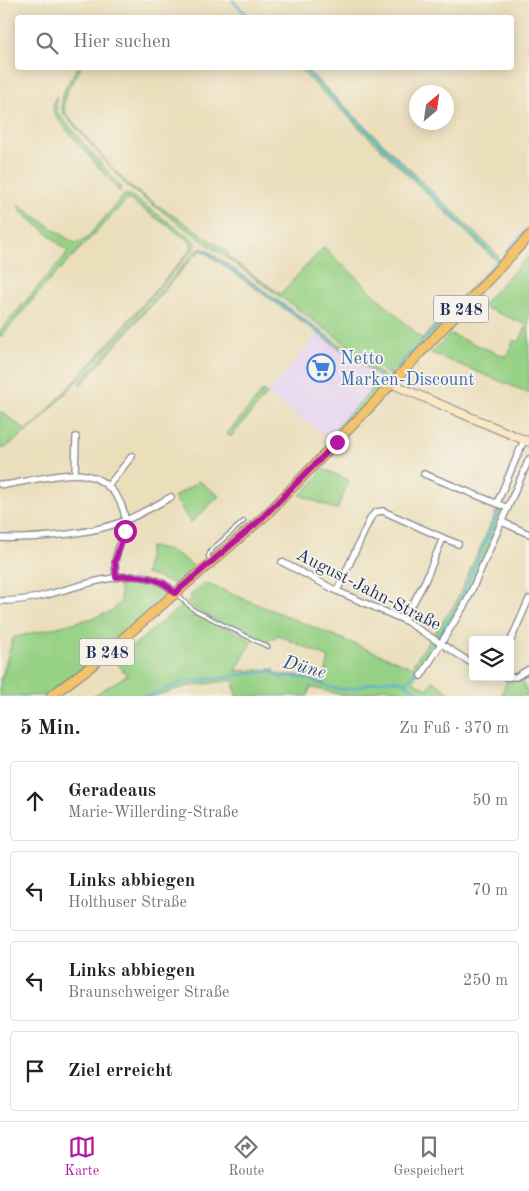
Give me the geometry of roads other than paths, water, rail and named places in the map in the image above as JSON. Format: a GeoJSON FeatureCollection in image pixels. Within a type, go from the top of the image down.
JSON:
{"type":"FeatureCollection","features":[{"type":"Feature","properties":{"kind":"main road","name":"B 248"},"geometry":{"type":"LineString","coordinates":[[51,696],[90,667],[266,515],[393,383],[529,236]]}},
{"type":"Feature","properties":{"kind":"street"},"geometry":{"type":"LineString","coordinates":[[393,383],[526,441],[497,503]]}},
{"type":"Feature","properties":{"kind":"street"},"geometry":{"type":"LineString","coordinates":[[75,474],[76,437]]}},
{"type":"Feature","properties":{"kind":"street"},"geometry":{"type":"LineString","coordinates":[[108,486],[132,456]]}},
{"type":"Feature","properties":{"kind":"street"},"geometry":{"type":"LineString","coordinates":[[421,676],[467,601],[529,459]]}},
{"type":"Feature","properties":{"kind":"street"},"geometry":{"type":"LineString","coordinates":[[0,484],[75,474],[94,477],[108,486],[115,492],[119,500],[125,521],[125,531],[115,561],[116,577]]}},
{"type":"Feature","properties":{"kind":"street"},"geometry":{"type":"LineString","coordinates":[[424,474],[508,508]]}},
{"type":"Feature","properties":{"kind":"street"},"geometry":{"type":"LineString","coordinates":[[0,538],[43,537],[75,533],[125,521],[171,497]]}},
{"type":"Feature","properties":{"kind":"street"},"geometry":{"type":"LineString","coordinates":[[337,591],[371,518],[376,512],[383,511],[458,544]]}},
{"type":"Feature","properties":{"kind":"street"},"geometry":{"type":"LineString","coordinates":[[502,522],[529,534]]}},
{"type":"Feature","properties":{"kind":"street"},"geometry":{"type":"LineString","coordinates":[[404,620],[425,582],[443,538]]}},
{"type":"Feature","properties":{"kind":"street","name":"August-Jahn-Straße"},"geometry":{"type":"LineString","coordinates":[[282,562],[337,591],[404,620],[469,661]]}},
{"type":"Feature","properties":{"kind":"street"},"geometry":{"type":"LineString","coordinates":[[0,601],[24,600],[44,596],[116,577],[147,577],[164,583],[175,593]]}},
{"type":"Feature","properties":{"kind":"street"},"geometry":{"type":"LineString","coordinates":[[513,636],[529,599]]}},
{"type":"Feature","properties":{"kind":"street"},"geometry":{"type":"LineString","coordinates":[[514,677],[529,670]]}},
{"type":"Feature","properties":{"kind":"lane"},"geometry":{"type":"LineString","coordinates":[[211,562],[208,556],[210,550],[244,521]]}},
{"type":"Feature","properties":{"kind":"lane"},"geometry":{"type":"LineString","coordinates":[[175,593],[194,610],[268,647]]}},
{"type":"Feature","properties":{"kind":"waterway"},"geometry":{"type":"LineString","coordinates":[[232,0],[247,15]]}},
{"type":"Feature","properties":{"kind":"waterway"},"geometry":{"type":"LineString","coordinates":[[305,70],[499,261],[396,368]]}},
{"type":"Feature","properties":{"kind":"waterway"},"geometry":{"type":"LineString","coordinates":[[505,253],[529,227]]}},
{"type":"Feature","properties":{"kind":"waterway"},"geometry":{"type":"LineString","coordinates":[[205,250],[333,341]]}},
{"type":"Feature","properties":{"kind":"waterway","name":"Düne"},"geometry":{"type":"LineString","coordinates":[[438,636],[458,606],[499,510]]}},
{"type":"Feature","properties":{"kind":"waterway","name":"Düne"},"geometry":{"type":"LineString","coordinates":[[407,683],[434,643]]}},
{"type":"Feature","properties":{"kind":"waterway","name":"Düne"},"geometry":{"type":"LineString","coordinates":[[149,696],[181,683],[271,671],[280,678],[295,676],[340,689],[356,688],[384,680],[400,681],[423,696]]}},
{"type":"Feature","properties":{"kind":"place","name":"Netto Marken-Discount"},"geometry":{"type":"Point","coordinates":[321,368]}}]}
